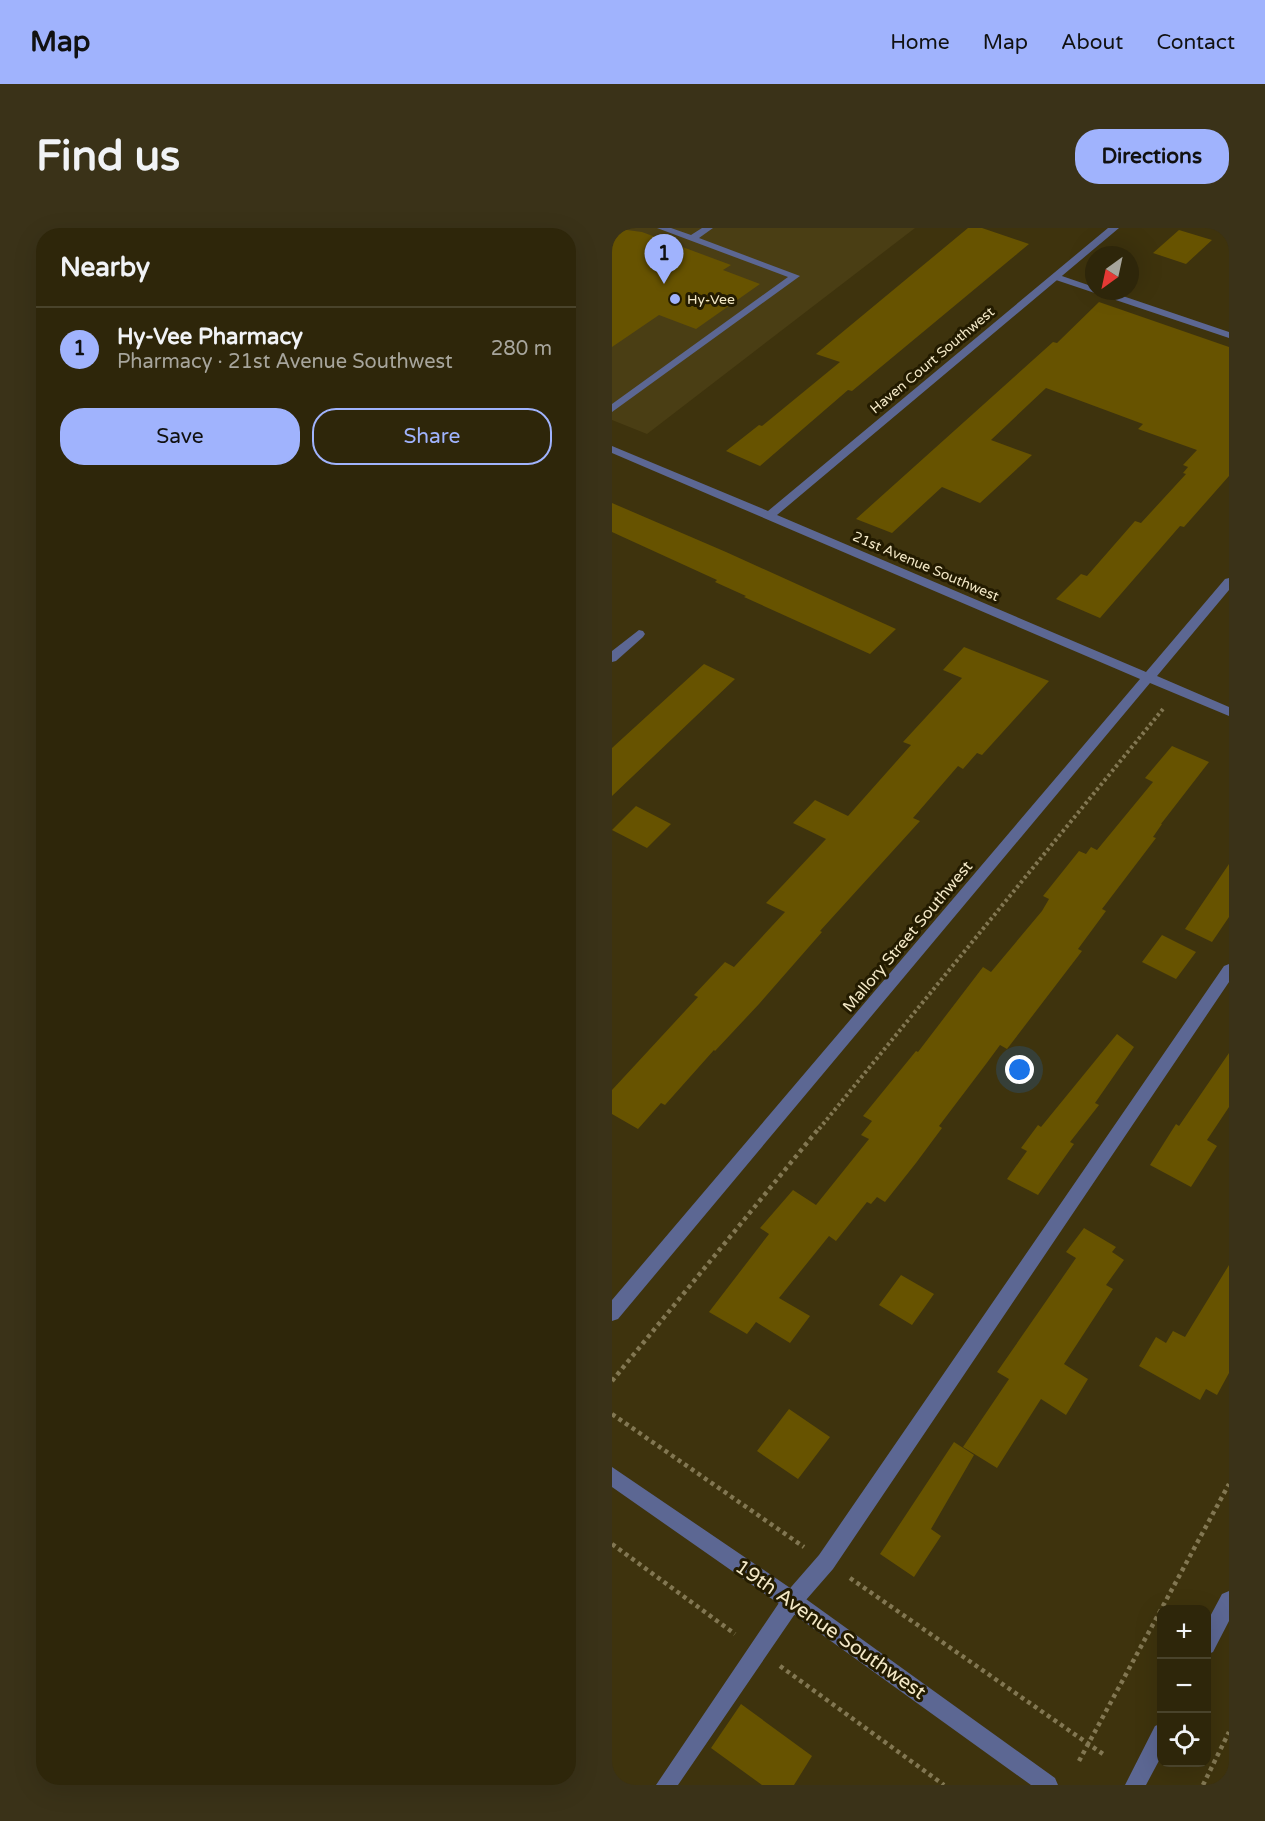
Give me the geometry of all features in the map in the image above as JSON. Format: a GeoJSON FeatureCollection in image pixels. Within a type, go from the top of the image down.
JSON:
{"type":"FeatureCollection","features":[{"type":"Feature","properties":{"kind":"street"},"geometry":{"type":"LineString","coordinates":[[612,409],[795,276],[662,228]]}},
{"type":"Feature","properties":{"kind":"street"},"geometry":{"type":"LineString","coordinates":[[692,239],[708,228]]}},
{"type":"Feature","properties":{"kind":"street","name":"Haven Court Southwest"},"geometry":{"type":"LineString","coordinates":[[769,516],[1114,228]]}},
{"type":"Feature","properties":{"kind":"street"},"geometry":{"type":"LineString","coordinates":[[1056,277],[1085,286]]}},
{"type":"Feature","properties":{"kind":"street"},"geometry":{"type":"LineString","coordinates":[[1126,300],[1229,335]]}},
{"type":"Feature","properties":{"kind":"street","name":"21st Avenue Southwest"},"geometry":{"type":"LineString","coordinates":[[612,449],[1229,712]]}},
{"type":"Feature","properties":{"kind":"street","name":"Mallory Street Southwest"},"geometry":{"type":"LineString","coordinates":[[612,1313],[1229,582]]}},
{"type":"Feature","properties":{"kind":"street"},"geometry":{"type":"LineString","coordinates":[[612,658],[639,634]]}},
{"type":"Feature","properties":{"kind":"street"},"geometry":{"type":"LineString","coordinates":[[666,1785],[792,1601],[826,1562],[1229,970]]}},
{"type":"Feature","properties":{"kind":"street","name":"19th Avenue Southwest"},"geometry":{"type":"LineString","coordinates":[[612,1476],[792,1601],[1048,1785]]}},
{"type":"Feature","properties":{"kind":"street"},"geometry":{"type":"LineString","coordinates":[[1211,1635],[1229,1601]]}},
{"type":"Feature","properties":{"kind":"street"},"geometry":{"type":"LineString","coordinates":[[1134,1785],[1157,1740]]}},
{"type":"Feature","properties":{"kind":"path"},"geometry":{"type":"LineString","coordinates":[[612,1381],[1166,704]]}},
{"type":"Feature","properties":{"kind":"path"},"geometry":{"type":"LineString","coordinates":[[612,1414],[1103,1754]]}},
{"type":"Feature","properties":{"kind":"path"},"geometry":{"type":"LineString","coordinates":[[1079,1761],[1229,1484]]}},
{"type":"Feature","properties":{"kind":"path"},"geometry":{"type":"LineString","coordinates":[[1203,1785],[1229,1732]]}},
{"type":"Feature","properties":{"kind":"shaded area"},"geometry":{"type":"Polygon","coordinates":[[[612,228],[915,228],[647,434],[612,420],[612,228]]]}},
{"type":"Feature","properties":{"kind":"building","name":"Hy-Vee"},"geometry":{"type":"Polygon","coordinates":[[[612,228],[642,232],[731,265],[723,270],[760,284],[696,329],[659,315],[612,347],[612,228]]]}},
{"type":"Feature","properties":{"kind":"building"},"geometry":{"type":"Polygon","coordinates":[[[968,228],[982,228],[1029,244],[852,391],[848,390],[760,466],[726,451],[759,425],[762,426],[840,362],[816,354],[968,228]]]}},
{"type":"Feature","properties":{"kind":"building"},"geometry":{"type":"Polygon","coordinates":[[[1179,230],[1212,240],[1186,264],[1153,253],[1179,230]]]}},
{"type":"Feature","properties":{"kind":"building"},"geometry":{"type":"Polygon","coordinates":[[[1099,302],[1229,347],[1229,476],[1184,527],[1180,526],[1100,618],[1056,599],[1081,574],[1087,576],[1135,521],[1141,523],[1186,474],[1183,473],[1188,467],[1183,465],[1197,450],[1138,429],[1143,424],[1046,388],[991,440],[1032,455],[980,503],[942,487],[892,533],[856,519],[1053,342],[1057,343],[1099,302]]]}},
{"type":"Feature","properties":{"kind":"building"},"geometry":{"type":"Polygon","coordinates":[[[612,503],[896,629],[870,654],[744,597],[746,596],[715,582],[717,580],[612,532],[612,503]]]}},
{"type":"Feature","properties":{"kind":"building"},"geometry":{"type":"Polygon","coordinates":[[[964,647],[1049,681],[982,755],[977,753],[963,769],[958,766],[913,818],[920,821],[820,931],[822,932],[759,1004],[665,1105],[661,1103],[638,1129],[612,1114],[612,1090],[698,997],[694,995],[725,962],[734,967],[785,912],[766,903],[826,839],[793,823],[815,800],[848,816],[911,745],[903,742],[962,678],[943,670],[964,647]]]}},
{"type":"Feature","properties":{"kind":"building"},"geometry":{"type":"Polygon","coordinates":[[[704,664],[735,679],[612,796],[612,748],[704,664]]]}},
{"type":"Feature","properties":{"kind":"building"},"geometry":{"type":"Polygon","coordinates":[[[1172,746],[1209,762],[1161,824],[1153,837],[1156,838],[1102,909],[1106,911],[1078,949],[1082,951],[1007,1049],[1000,1045],[939,1126],[942,1128],[885,1202],[877,1197],[871,1204],[867,1202],[836,1241],[829,1236],[779,1298],[810,1316],[790,1343],[756,1322],[747,1334],[709,1312],[769,1234],[760,1228],[793,1190],[816,1205],[869,1139],[861,1135],[872,1121],[863,1116],[916,1051],[918,1052],[983,967],[991,972],[1042,911],[1049,899],[1043,896],[1079,851],[1086,854],[1091,847],[1097,850],[1153,782],[1145,778],[1172,746]]]}},
{"type":"Feature","properties":{"kind":"building"},"geometry":{"type":"Polygon","coordinates":[[[636,806],[671,824],[647,848],[612,830],[636,806]]]}},
{"type":"Feature","properties":{"kind":"building"},"geometry":{"type":"Polygon","coordinates":[[[1229,864],[1229,917],[1212,942],[1185,929],[1229,864]]]}},
{"type":"Feature","properties":{"kind":"building"},"geometry":{"type":"Polygon","coordinates":[[[1162,935],[1196,952],[1176,979],[1142,962],[1162,935]]]}},
{"type":"Feature","properties":{"kind":"building"},"geometry":{"type":"Polygon","coordinates":[[[1117,1034],[1134,1047],[1095,1103],[1099,1105],[1070,1142],[1074,1144],[1038,1195],[1007,1179],[1027,1151],[1021,1148],[1038,1125],[1041,1127],[1117,1034]]]}},
{"type":"Feature","properties":{"kind":"building"},"geometry":{"type":"Polygon","coordinates":[[[1229,1053],[1229,1107],[1207,1140],[1217,1146],[1191,1187],[1150,1165],[1176,1124],[1179,1126],[1229,1053]]]}},
{"type":"Feature","properties":{"kind":"building"},"geometry":{"type":"Polygon","coordinates":[[[1084,1228],[1116,1247],[1112,1252],[1124,1260],[1106,1285],[1113,1289],[1064,1364],[1088,1379],[1066,1415],[1041,1399],[997,1468],[963,1447],[1009,1379],[997,1372],[1076,1258],[1066,1252],[1084,1228]]]}},
{"type":"Feature","properties":{"kind":"building"},"geometry":{"type":"Polygon","coordinates":[[[1229,1265],[1229,1373],[1217,1395],[1206,1389],[1200,1400],[1139,1366],[1156,1337],[1166,1343],[1173,1331],[1185,1337],[1229,1265]]]}},
{"type":"Feature","properties":{"kind":"building"},"geometry":{"type":"Polygon","coordinates":[[[901,1275],[934,1294],[912,1325],[879,1305],[901,1275]]]}},
{"type":"Feature","properties":{"kind":"building"},"geometry":{"type":"Polygon","coordinates":[[[789,1409],[830,1437],[798,1479],[757,1451],[789,1409]]]}},
{"type":"Feature","properties":{"kind":"building"},"geometry":{"type":"Polygon","coordinates":[[[954,1442],[974,1455],[931,1529],[941,1536],[914,1577],[880,1554],[954,1442]]]}},
{"type":"Feature","properties":{"kind":"building"},"geometry":{"type":"Polygon","coordinates":[[[741,1704],[812,1756],[794,1785],[762,1785],[711,1748],[741,1704]]]}},
{"type":"Feature","properties":{"kind":"place","name":"Hy-Vee Pharmacy"},"geometry":{"type":"Point","coordinates":[664,284]}},
{"type":"Feature","properties":{"kind":"place","name":"Hy-Vee"},"geometry":{"type":"Point","coordinates":[675,299]}}]}
